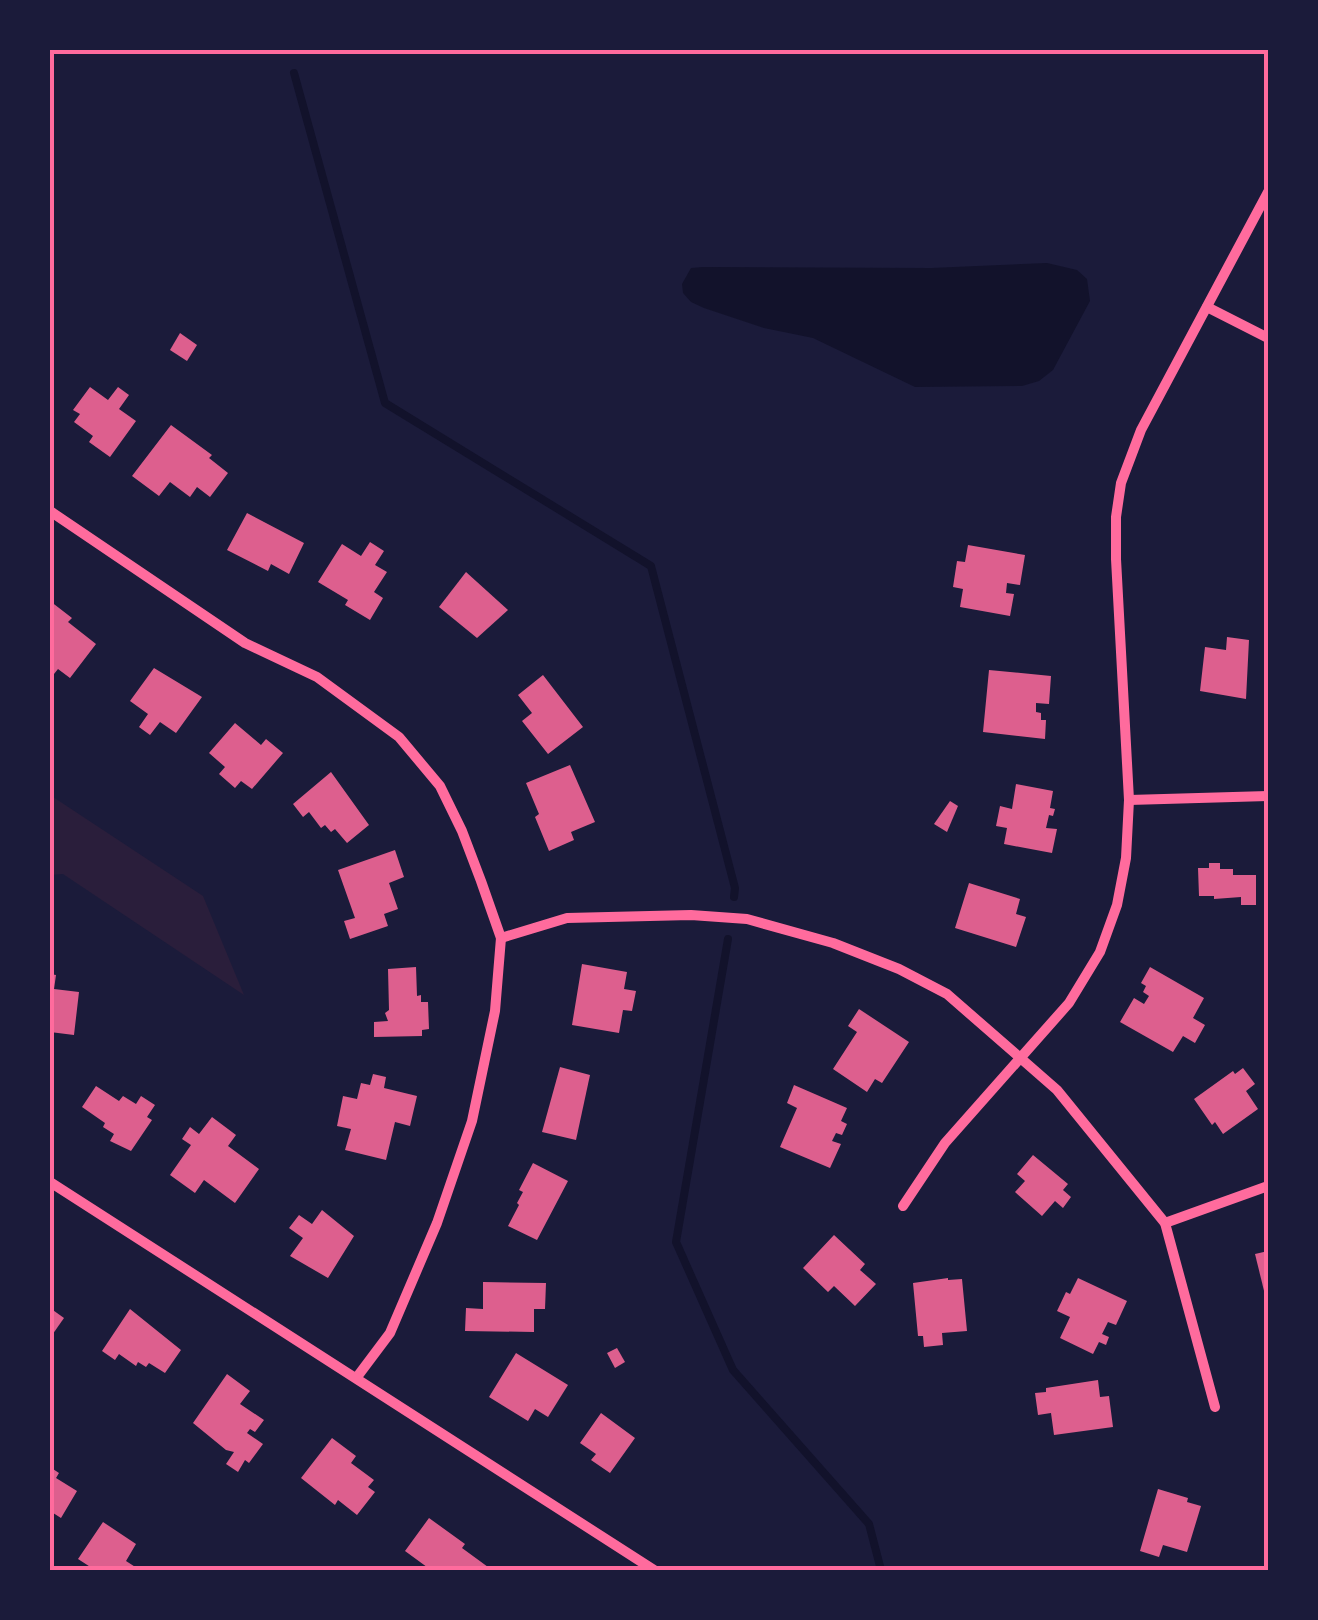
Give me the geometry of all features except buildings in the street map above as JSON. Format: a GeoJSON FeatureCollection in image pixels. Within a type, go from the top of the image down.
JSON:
{"type":"FeatureCollection","features":[{"type":"Feature","properties":{"kind":"street"},"geometry":{"type":"LineString","coordinates":[[902,1206],[945,1143],[1068,1003],[1100,952],[1117,905],[1126,858],[1130,800],[1116,559],[1118,500],[1141,430],[1268,192]]}},
{"type":"Feature","properties":{"kind":"street"},"geometry":{"type":"LineString","coordinates":[[1206,307],[1268,338]]}},
{"type":"Feature","properties":{"kind":"street"},"geometry":{"type":"LineString","coordinates":[[50,512],[245,643],[317,677],[399,737],[440,786],[462,831],[500,938],[495,1011],[472,1120],[437,1223],[390,1333],[357,1377]]}},
{"type":"Feature","properties":{"kind":"street"},"geometry":{"type":"LineString","coordinates":[[1130,800],[1268,796]]}},
{"type":"Feature","properties":{"kind":"street"},"geometry":{"type":"LineString","coordinates":[[500,938],[567,918],[692,915],[747,920],[832,943],[899,969],[947,994],[1058,1090],[1165,1223],[1214,1407]]}},
{"type":"Feature","properties":{"kind":"street"},"geometry":{"type":"LineString","coordinates":[[50,1182],[654,1570]]}},
{"type":"Feature","properties":{"kind":"street"},"geometry":{"type":"LineString","coordinates":[[1165,1223],[1268,1186]]}},
{"type":"Feature","properties":{"kind":"shaded area"},"geometry":{"type":"Polygon","coordinates":[[[1047,263],[1077,270],[1087,279],[1090,301],[1053,370],[1039,381],[1022,386],[915,387],[813,338],[764,328],[704,308],[691,302],[683,293],[682,284],[691,268],[703,267],[931,268],[1047,263]]]}},
{"type":"Feature","properties":{"kind":"shaded area"},"geometry":{"type":"Polygon","coordinates":[[[50,795],[203,896],[244,995],[63,874],[50,875],[50,795]]]}},
{"type":"Feature","properties":{"kind":"waterway"},"geometry":{"type":"LineString","coordinates":[[294,73],[385,403],[651,566],[735,888],[734,897]]}},
{"type":"Feature","properties":{"kind":"waterway"},"geometry":{"type":"LineString","coordinates":[[728,939],[676,1242],[733,1370],[869,1524],[881,1570]]}}]}
